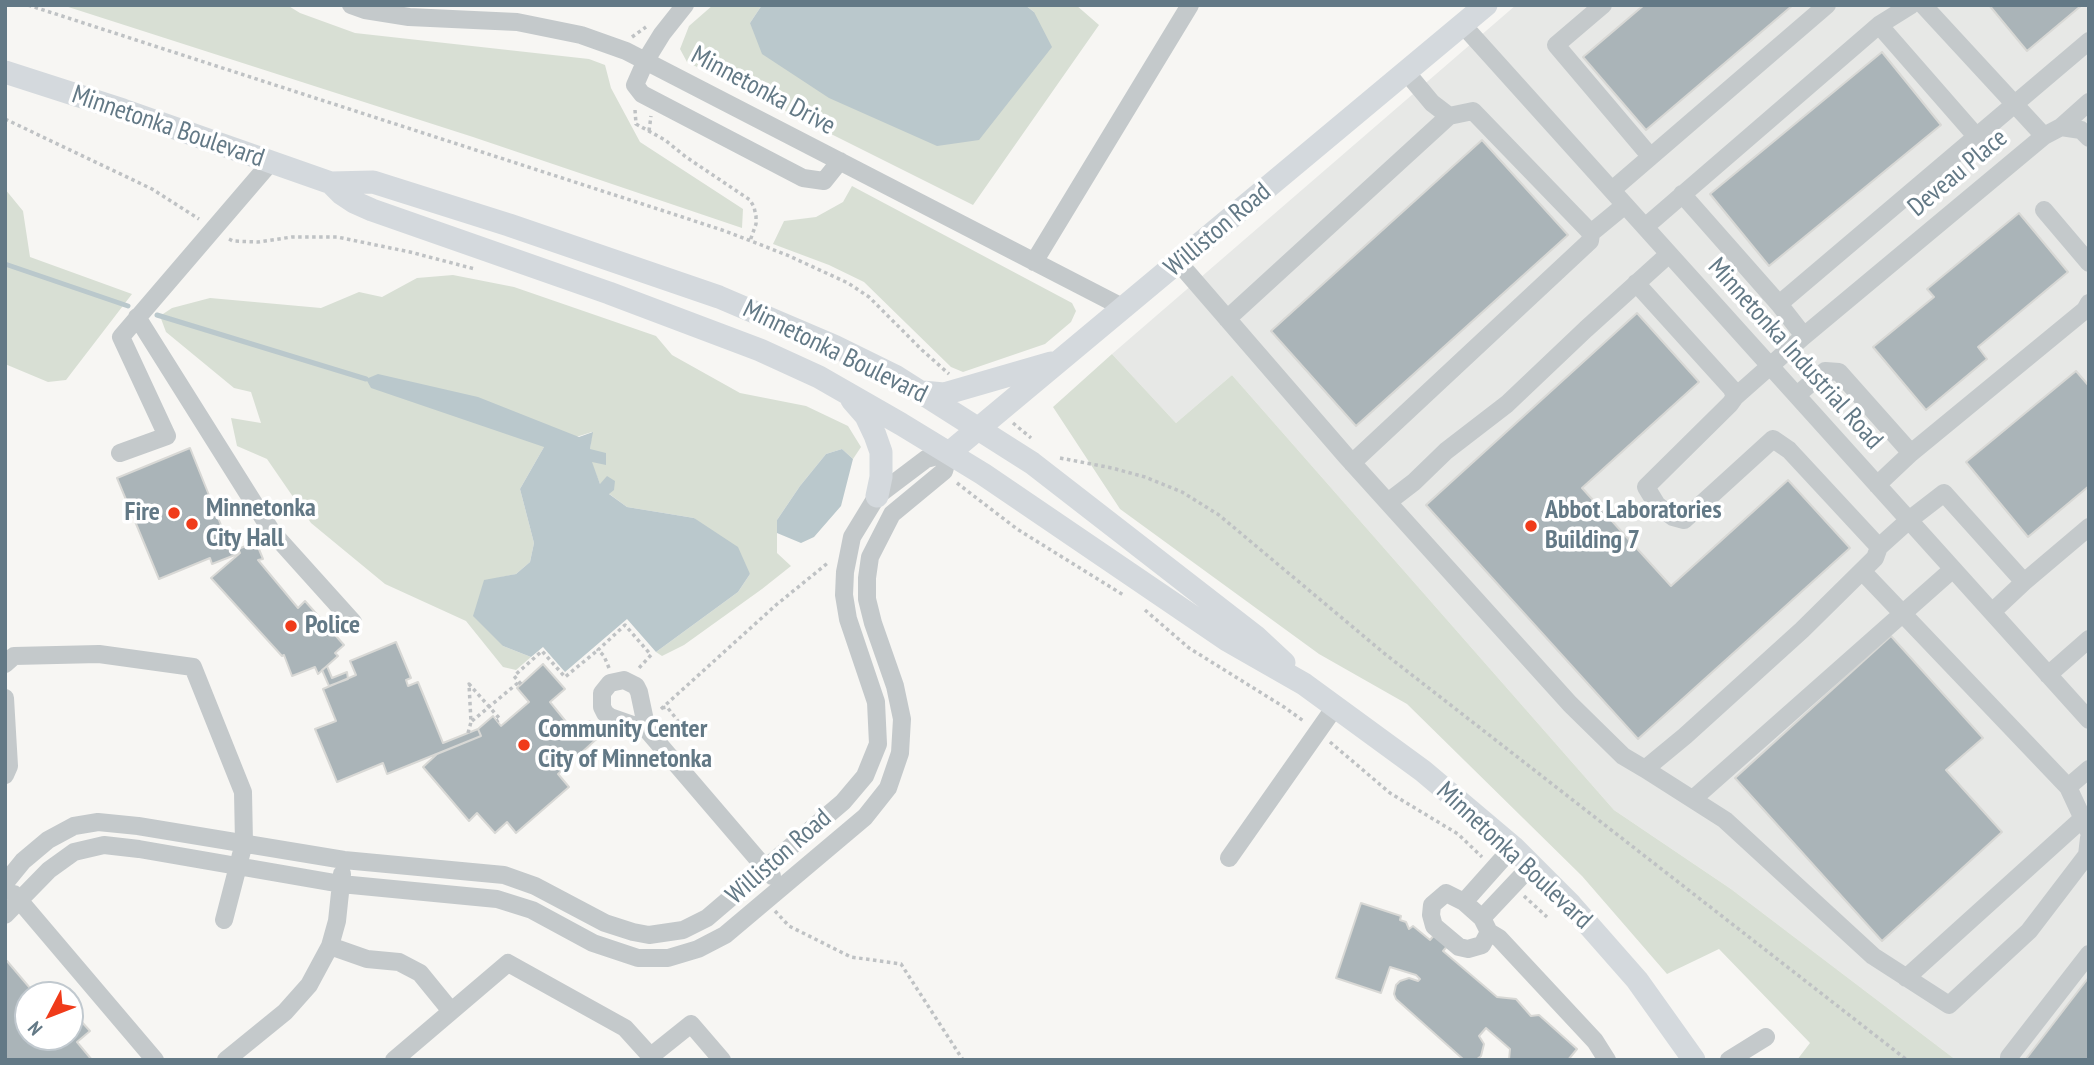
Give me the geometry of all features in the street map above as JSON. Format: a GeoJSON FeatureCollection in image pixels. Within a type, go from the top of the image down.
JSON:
{"type":"FeatureCollection","features":[{"type":"Feature","properties":{"kind":"main road","name":"Williston Road"},"geometry":{"type":"LineString","coordinates":[[949,453],[1486,5]]}},
{"type":"Feature","properties":{"kind":"main road","name":"Minnetonka Boulevard"},"geometry":{"type":"LineString","coordinates":[[5,72],[331,183],[373,182],[388,186],[660,276],[810,335],[920,391],[1032,463],[1255,636],[1304,684]]}},
{"type":"Feature","properties":{"kind":"main road","name":"Minnetonka Boulevard"},"geometry":{"type":"LineString","coordinates":[[331,183],[348,198],[372,210],[672,316],[760,350],[846,393],[984,474],[1227,640],[1304,684],[1423,771],[1513,847],[1571,905],[1637,980],[1695,1060]]}},
{"type":"Feature","properties":{"kind":"main road"},"geometry":{"type":"LineString","coordinates":[[920,391],[944,394],[1061,360]]}},
{"type":"Feature","properties":{"kind":"main road"},"geometry":{"type":"LineString","coordinates":[[846,393],[866,416],[881,452],[881,477],[877,496]]}},
{"type":"Feature","properties":{"kind":"street","name":"Minnetonka Drive"},"geometry":{"type":"LineString","coordinates":[[351,5],[409,17],[518,14],[581,35],[629,44],[646,60],[1124,308]]}},
{"type":"Feature","properties":{"kind":"street"},"geometry":{"type":"LineString","coordinates":[[685,5],[646,60],[635,85],[642,94],[803,178],[824,181],[840,161]]}},
{"type":"Feature","properties":{"kind":"street"},"geometry":{"type":"LineString","coordinates":[[1034,262],[1190,5]]}},
{"type":"Feature","properties":{"kind":"street"},"geometry":{"type":"LineString","coordinates":[[1603,5],[1556,46],[1650,156]]}},
{"type":"Feature","properties":{"kind":"street"},"geometry":{"type":"LineString","coordinates":[[1612,190],[1826,5]]}},
{"type":"Feature","properties":{"kind":"street"},"geometry":{"type":"LineString","coordinates":[[1645,227],[1879,25],[1911,5]]}},
{"type":"Feature","properties":{"kind":"street","name":"Deveau Place"},"geometry":{"type":"LineString","coordinates":[[1879,547],[1789,450],[1773,439],[1684,520],[1673,517],[1657,505],[1646,488],[1730,404],[1734,393],[1770,366],[2044,136],[1923,5]]}},
{"type":"Feature","properties":{"kind":"street","name":"Minnetonka Industrial Road"},"geometry":{"type":"LineString","coordinates":[[1462,24],[2089,720]]}},
{"type":"Feature","properties":{"kind":"street"},"geometry":{"type":"LineString","coordinates":[[1879,25],[1976,136]]}},
{"type":"Feature","properties":{"kind":"street"},"geometry":{"type":"LineString","coordinates":[[1779,304],[2089,41]]}},
{"type":"Feature","properties":{"kind":"street"},"geometry":{"type":"LineString","coordinates":[[1407,73],[1432,103],[1448,116]]}},
{"type":"Feature","properties":{"kind":"street"},"geometry":{"type":"LineString","coordinates":[[2044,136],[2061,127],[2089,102]]}},
{"type":"Feature","properties":{"kind":"street"},"geometry":{"type":"LineString","coordinates":[[1227,319],[1448,116],[1473,111],[1591,233]]}},
{"type":"Feature","properties":{"kind":"street"},"geometry":{"type":"LineString","coordinates":[[2061,127],[2081,130],[2089,138]]}},
{"type":"Feature","properties":{"kind":"street"},"geometry":{"type":"LineString","coordinates":[[120,453],[167,436],[121,337],[271,162]]}},
{"type":"Feature","properties":{"kind":"street"},"geometry":{"type":"LineString","coordinates":[[1682,194],[1804,336]]}},
{"type":"Feature","properties":{"kind":"street"},"geometry":{"type":"LineString","coordinates":[[1352,463],[1590,241],[1591,233],[1625,205]]}},
{"type":"Feature","properties":{"kind":"street"},"geometry":{"type":"LineString","coordinates":[[2044,209],[2089,263]]}},
{"type":"Feature","properties":{"kind":"street"},"geometry":{"type":"LineString","coordinates":[[1388,502],[1414,482],[1446,451],[1507,404],[1669,254]]}},
{"type":"Feature","properties":{"kind":"street"},"geometry":{"type":"LineString","coordinates":[[1179,263],[1352,463],[1570,704],[1623,756],[1725,820],[1873,956],[1906,978],[1949,1005],[2029,931],[2087,855],[2089,838]]}},
{"type":"Feature","properties":{"kind":"street"},"geometry":{"type":"LineString","coordinates":[[1636,284],[1734,393]]}},
{"type":"Feature","properties":{"kind":"street"},"geometry":{"type":"LineString","coordinates":[[1877,485],[1911,453],[2085,310],[2089,303]]}},
{"type":"Feature","properties":{"kind":"street"},"geometry":{"type":"LineString","coordinates":[[137,317],[272,532],[353,622]]}},
{"type":"Feature","properties":{"kind":"street"},"geometry":{"type":"LineString","coordinates":[[1797,395],[1825,371],[1839,372],[1911,453]]}},
{"type":"Feature","properties":{"kind":"street","name":"Williston Road"},"geometry":{"type":"LineString","coordinates":[[5,883],[23,861],[48,840],[74,826],[98,821],[344,860],[503,875],[535,886],[605,923],[649,935],[683,930],[708,918],[843,802],[865,776],[878,744],[876,702],[848,619],[844,595],[845,572],[852,537],[877,496],[926,459],[949,453]]}},
{"type":"Feature","properties":{"kind":"street","name":"Williston Road"},"geometry":{"type":"LineString","coordinates":[[5,915],[49,870],[74,852],[104,845],[341,884],[497,899],[532,910],[593,943],[638,958],[668,958],[698,949],[724,935],[865,817],[888,788],[900,753],[902,719],[895,686],[867,599],[870,557],[892,514],[944,471],[949,453]]}},
{"type":"Feature","properties":{"kind":"street"},"geometry":{"type":"LineString","coordinates":[[1645,769],[1802,630],[1863,571],[1875,558],[1879,547],[1944,493],[2024,582]]}},
{"type":"Feature","properties":{"kind":"street"},"geometry":{"type":"LineString","coordinates":[[1992,612],[2089,527]]}},
{"type":"Feature","properties":{"kind":"street"},"geometry":{"type":"LineString","coordinates":[[1693,799],[1953,569]]}},
{"type":"Feature","properties":{"kind":"street"},"geometry":{"type":"LineString","coordinates":[[1863,571],[2068,787],[2086,826],[1906,978]]}},
{"type":"Feature","properties":{"kind":"street"},"geometry":{"type":"LineString","coordinates":[[2049,675],[2085,651]]}},
{"type":"Feature","properties":{"kind":"street"},"geometry":{"type":"LineString","coordinates":[[5,664],[14,656],[99,654],[192,667],[243,792],[244,843],[225,920]]}},
{"type":"Feature","properties":{"kind":"street"},"geometry":{"type":"LineString","coordinates":[[5,698],[9,766],[5,775]]}},
{"type":"Feature","properties":{"kind":"street"},"geometry":{"type":"LineString","coordinates":[[1229,858],[1335,707]]}},
{"type":"Feature","properties":{"kind":"street"},"geometry":{"type":"LineString","coordinates":[[646,723],[781,887]]}},
{"type":"Feature","properties":{"kind":"street"},"geometry":{"type":"LineString","coordinates":[[2068,787],[2089,769]]}},
{"type":"Feature","properties":{"kind":"street"},"geometry":{"type":"LineString","coordinates":[[1464,901],[1513,847]]}},
{"type":"Feature","properties":{"kind":"street"},"geometry":{"type":"LineString","coordinates":[[226,1060],[285,1012],[309,985],[330,946],[337,921],[344,860]]}},
{"type":"Feature","properties":{"kind":"street"},"geometry":{"type":"LineString","coordinates":[[1531,866],[1513,885],[1485,925],[1482,945],[1468,949],[1459,947],[1434,926],[1432,905],[1446,893],[1464,901],[1485,925],[1595,1041],[1607,1060]]}},
{"type":"Feature","properties":{"kind":"street"},"geometry":{"type":"LineString","coordinates":[[5,883],[155,1060]]}},
{"type":"Feature","properties":{"kind":"street"},"geometry":{"type":"LineString","coordinates":[[330,946],[367,959],[399,962],[420,973],[452,1012]]}},
{"type":"Feature","properties":{"kind":"street"},"geometry":{"type":"LineString","coordinates":[[2009,1060],[2089,954]]}},
{"type":"Feature","properties":{"kind":"street"},"geometry":{"type":"LineString","coordinates":[[394,1060],[508,964],[625,1028],[652,1058],[691,1024],[722,1060]]}},
{"type":"Feature","properties":{"kind":"street"},"geometry":{"type":"LineString","coordinates":[[1729,1060],[1766,1037]]}},
{"type":"Feature","properties":{"kind":"path"},"geometry":{"type":"LineString","coordinates":[[28,5],[648,205],[750,241],[848,283],[869,297],[957,381]]}},
{"type":"Feature","properties":{"kind":"path"},"geometry":{"type":"LineString","coordinates":[[635,107],[636,124],[665,140],[750,200],[754,207],[756,224],[750,241]]}},
{"type":"Feature","properties":{"kind":"path"},"geometry":{"type":"LineString","coordinates":[[5,119],[152,189],[233,241],[337,237],[410,251],[487,272]]}},
{"type":"Feature","properties":{"kind":"path"},"geometry":{"type":"LineString","coordinates":[[1025,432],[1036,445]]}},
{"type":"Feature","properties":{"kind":"path"},"geometry":{"type":"LineString","coordinates":[[1058,458],[1145,477],[1182,492],[1219,515],[1385,654],[1907,1060]]}},
{"type":"Feature","properties":{"kind":"path"},"geometry":{"type":"LineString","coordinates":[[956,482],[1017,529],[1128,598]]}},
{"type":"Feature","properties":{"kind":"path"},"geometry":{"type":"LineString","coordinates":[[646,723],[776,605],[838,555]]}},
{"type":"Feature","properties":{"kind":"path"},"geometry":{"type":"LineString","coordinates":[[1138,604],[1189,648],[1284,707],[1317,731],[1390,793],[1458,834],[1493,869]]}},
{"type":"Feature","properties":{"kind":"path"},"geometry":{"type":"LineString","coordinates":[[471,722],[520,683],[514,676],[542,651],[565,677],[625,625],[651,655],[635,672]]}},
{"type":"Feature","properties":{"kind":"path"},"geometry":{"type":"LineString","coordinates":[[598,650],[610,670]]}},
{"type":"Feature","properties":{"kind":"path"},"geometry":{"type":"LineString","coordinates":[[468,733],[471,722],[469,684],[500,719],[497,721]]}},
{"type":"Feature","properties":{"kind":"path"},"geometry":{"type":"LineString","coordinates":[[1513,885],[1547,917]]}},
{"type":"Feature","properties":{"kind":"path"},"geometry":{"type":"LineString","coordinates":[[779,916],[789,926],[850,957],[901,964],[963,1060]]}},
{"type":"Feature","properties":{"kind":"shaded area"},"geometry":{"type":"Polygon","coordinates":[[[62,5],[287,5],[300,13],[355,33],[589,59],[605,65],[611,88],[640,142],[743,209],[742,228],[473,137],[62,5]]]}},
{"type":"Feature","properties":{"kind":"shaded area"},"geometry":{"type":"Polygon","coordinates":[[[713,5],[762,5],[750,23],[1034,12],[1025,5],[1076,5],[1099,25],[973,205],[687,62],[680,49],[689,26],[713,5]]]}},
{"type":"Feature","properties":{"kind":"shaded area"},"geometry":{"type":"Polygon","coordinates":[[[762,5],[1025,5],[1034,12],[1052,47],[979,140],[937,146],[829,98],[762,54],[750,23],[762,5]]]}},
{"type":"Feature","properties":{"kind":"shaded area"},"geometry":{"type":"Polygon","coordinates":[[[1516,5],[2089,5],[2089,1060],[1956,1060],[1731,889],[1614,810],[1232,375],[1176,423],[1112,354],[1516,5]]]}},
{"type":"Feature","properties":{"kind":"shaded area"},"geometry":{"type":"Polygon","coordinates":[[[852,186],[1072,303],[1076,311],[1071,322],[1045,344],[963,372],[951,367],[864,282],[829,265],[773,244],[784,221],[816,217],[843,202],[852,186]]]}},
{"type":"Feature","properties":{"kind":"shaded area"},"geometry":{"type":"Polygon","coordinates":[[[5,189],[23,211],[30,257],[132,294],[66,380],[48,382],[5,364],[5,189]]]}},
{"type":"Feature","properties":{"kind":"shaded area"},"geometry":{"type":"Polygon","coordinates":[[[453,275],[514,287],[656,336],[672,355],[740,393],[806,406],[848,426],[861,447],[853,459],[842,449],[826,454],[777,520],[777,553],[791,566],[684,645],[662,656],[656,652],[738,592],[750,574],[694,518],[627,507],[608,493],[600,484],[591,462],[592,432],[544,447],[520,489],[534,543],[530,562],[516,574],[484,581],[503,646],[531,657],[516,670],[503,667],[466,621],[385,584],[311,523],[267,459],[237,446],[231,418],[261,423],[251,392],[234,388],[166,332],[160,316],[172,308],[210,298],[321,308],[359,292],[382,297],[417,278],[453,275]]]}},
{"type":"Feature","properties":{"kind":"shaded area"},"geometry":{"type":"Polygon","coordinates":[[[1112,354],[1176,423],[1232,375],[1614,810],[1731,889],[1956,1060],[1797,1060],[1810,1043],[1719,949],[1667,974],[1582,876],[1407,704],[1319,654],[1120,509],[1053,407],[1112,354]]]}},
{"type":"Feature","properties":{"kind":"shaded area"},"geometry":{"type":"Polygon","coordinates":[[[378,374],[478,397],[579,437],[593,432],[590,449],[606,453],[606,465],[592,462],[600,484],[607,476],[615,481],[614,490],[609,494],[627,507],[694,518],[738,547],[750,574],[738,592],[656,652],[627,619],[565,672],[543,647],[531,657],[503,646],[473,616],[484,580],[516,574],[530,562],[534,543],[520,489],[544,447],[371,388],[366,379],[378,374]]]}},
{"type":"Feature","properties":{"kind":"shaded area"},"geometry":{"type":"Polygon","coordinates":[[[842,449],[853,459],[841,506],[814,537],[801,543],[777,533],[777,520],[800,486],[826,454],[842,449]]]}},
{"type":"Feature","properties":{"kind":"building"},"geometry":{"type":"Polygon","coordinates":[[[1644,5],[1793,5],[1646,130],[1583,57],[1644,5]]]}},
{"type":"Feature","properties":{"kind":"building"},"geometry":{"type":"Polygon","coordinates":[[[1989,5],[2082,5],[2027,51],[1989,5]]]}},
{"type":"Feature","properties":{"kind":"building"},"geometry":{"type":"Polygon","coordinates":[[[1882,52],[1941,125],[1769,266],[1710,194],[1882,52]]]}},
{"type":"Feature","properties":{"kind":"building"},"geometry":{"type":"Polygon","coordinates":[[[1482,140],[1568,235],[1356,426],[1271,331],[1482,140]]]}},
{"type":"Feature","properties":{"kind":"building"},"geometry":{"type":"Polygon","coordinates":[[[2019,213],[2068,272],[1978,347],[1987,359],[1926,410],[1873,347],[1934,297],[1927,289],[2019,213]]]}},
{"type":"Feature","properties":{"kind":"building","name":"Abbot Laboratories Building 7"},"geometry":{"type":"Polygon","coordinates":[[[1637,313],[1699,382],[1582,488],[1671,586],[1788,480],[1850,548],[1638,739],[1426,505],[1637,313]]]}},
{"type":"Feature","properties":{"kind":"building"},"geometry":{"type":"Polygon","coordinates":[[[2076,371],[2089,386],[2089,486],[2028,537],[1966,462],[2076,371]]]}},
{"type":"Feature","properties":{"kind":"building","name":"Fire"},"geometry":{"type":"Polygon","coordinates":[[[190,448],[231,550],[237,547],[240,553],[212,564],[210,558],[159,579],[117,478],[190,448]]]}},
{"type":"Feature","properties":{"kind":"building","name":"Police"},"geometry":{"type":"Polygon","coordinates":[[[256,542],[263,559],[258,560],[298,608],[305,601],[344,645],[335,653],[338,656],[318,674],[315,667],[292,676],[284,655],[282,656],[211,578],[240,553],[238,549],[256,542]]]}},
{"type":"Feature","properties":{"kind":"building"},"geometry":{"type":"Polygon","coordinates":[[[1891,636],[1983,738],[1946,770],[2002,832],[1882,941],[1735,778],[1891,636]]]}},
{"type":"Feature","properties":{"kind":"building"},"geometry":{"type":"Polygon","coordinates":[[[396,642],[411,678],[406,680],[408,686],[418,682],[443,743],[478,729],[481,736],[387,774],[383,763],[337,782],[315,729],[336,721],[323,689],[356,675],[350,661],[396,642]]]}},
{"type":"Feature","properties":{"kind":"building","name":"Community Center City of Minnetonka"},"geometry":{"type":"Polygon","coordinates":[[[543,664],[565,689],[550,702],[576,734],[590,721],[602,734],[558,774],[569,787],[516,833],[507,822],[495,833],[477,813],[469,821],[423,767],[437,754],[481,736],[478,729],[493,716],[501,726],[529,702],[517,688],[543,664]]]}},
{"type":"Feature","properties":{"kind":"building"},"geometry":{"type":"Polygon","coordinates":[[[327,666],[332,678],[347,672],[348,679],[329,686],[322,670],[327,666]]]}},
{"type":"Feature","properties":{"kind":"building"},"geometry":{"type":"Polygon","coordinates":[[[1361,903],[1401,916],[1400,920],[1406,922],[1409,929],[1413,926],[1430,940],[1436,933],[1449,944],[1443,951],[1497,997],[1516,999],[1531,1016],[1539,1015],[1577,1049],[1568,1060],[1509,1060],[1510,1049],[1486,1028],[1479,1036],[1484,1044],[1481,1056],[1476,1060],[1464,1060],[1396,999],[1396,985],[1409,978],[1418,981],[1420,979],[1416,975],[1390,967],[1381,993],[1336,978],[1361,903]]]}},
{"type":"Feature","properties":{"kind":"building"},"geometry":{"type":"Polygon","coordinates":[[[7,961],[24,981],[14,981],[14,1051],[84,1050],[92,1060],[5,1060],[7,961]]]}},
{"type":"Feature","properties":{"kind":"building"},"geometry":{"type":"Polygon","coordinates":[[[2089,977],[2089,1060],[2027,1060],[2026,1059],[2089,977]]]}},
{"type":"Feature","properties":{"kind":"building"},"geometry":{"type":"Polygon","coordinates":[[[84,1024],[90,1031],[84,1036],[84,1024]]]}},
{"type":"Feature","properties":{"kind":"waterway"},"geometry":{"type":"LineString","coordinates":[[5,264],[128,306]]}},
{"type":"Feature","properties":{"kind":"waterway"},"geometry":{"type":"LineString","coordinates":[[157,315],[366,379]]}},
{"type":"Feature","properties":{"kind":"place","name":"Fire"},"geometry":{"type":"Point","coordinates":[174,513]}},
{"type":"Feature","properties":{"kind":"place","name":"Minnetonka City Hall"},"geometry":{"type":"Point","coordinates":[192,524]}},
{"type":"Feature","properties":{"kind":"place","name":"Abbot Laboratories Building 7"},"geometry":{"type":"Point","coordinates":[1531,526]}},
{"type":"Feature","properties":{"kind":"place","name":"Police"},"geometry":{"type":"Point","coordinates":[291,626]}},
{"type":"Feature","properties":{"kind":"place","name":"Community Center City of Minnetonka"},"geometry":{"type":"Point","coordinates":[524,745]}}]}
